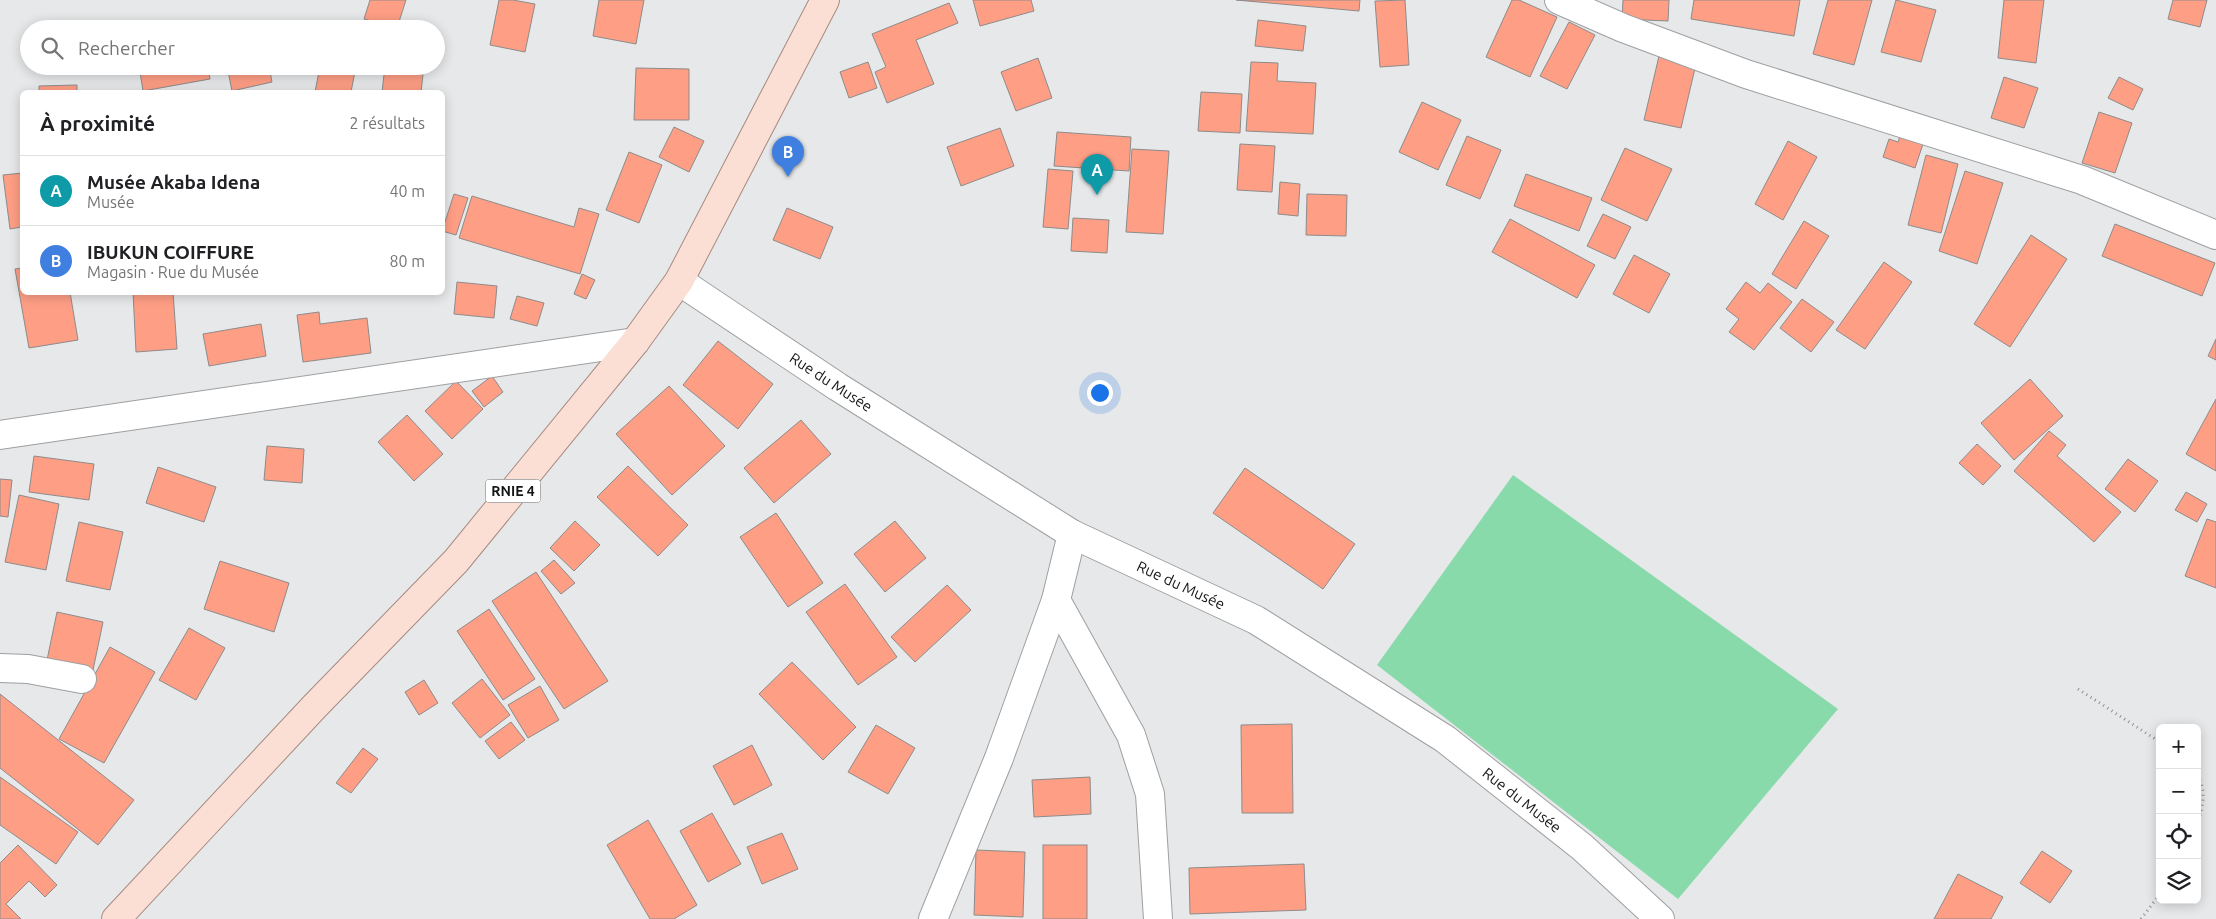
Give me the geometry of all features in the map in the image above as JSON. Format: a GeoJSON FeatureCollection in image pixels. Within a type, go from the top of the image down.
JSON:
{"type":"FeatureCollection","features":[{"type":"Feature","properties":{"kind":"main road","name":"RNIE 4"},"geometry":{"type":"LineString","coordinates":[[116,919],[315,706],[456,561],[635,342],[679,281],[825,0]]}},
{"type":"Feature","properties":{"kind":"street"},"geometry":{"type":"LineString","coordinates":[[1559,0],[1623,28],[1746,74],[2082,180],[2216,235]]}},
{"type":"Feature","properties":{"kind":"street","name":"Rue du Musée"},"geometry":{"type":"LineString","coordinates":[[679,281],[838,387],[1072,534],[1256,620],[1445,739],[1582,847],[1660,919]]}},
{"type":"Feature","properties":{"kind":"street"},"geometry":{"type":"LineString","coordinates":[[0,436],[635,342]]}},
{"type":"Feature","properties":{"kind":"street"},"geometry":{"type":"LineString","coordinates":[[933,919],[999,758],[1056,600],[1072,534]]}},
{"type":"Feature","properties":{"kind":"street"},"geometry":{"type":"LineString","coordinates":[[1056,600],[1131,735],[1150,794],[1158,919]]}},
{"type":"Feature","properties":{"kind":"street"},"geometry":{"type":"LineString","coordinates":[[0,668],[28,670],[82,680]]}},
{"type":"Feature","properties":{"kind":"path"},"geometry":{"type":"LineString","coordinates":[[2078,689],[2156,739]]}},
{"type":"Feature","properties":{"kind":"path"},"geometry":{"type":"LineString","coordinates":[[2201,786],[2204,805],[2201,814]]}},
{"type":"Feature","properties":{"kind":"path"},"geometry":{"type":"LineString","coordinates":[[2141,919],[2156,899]]}},
{"type":"Feature","properties":{"kind":"green space"},"geometry":{"type":"Polygon","coordinates":[[[1513,475],[1838,709],[1678,899],[1377,665],[1513,475]]]}},
{"type":"Feature","properties":{"kind":"building"},"geometry":{"type":"Polygon","coordinates":[[[370,0],[406,0],[400,20],[364,19],[370,0]]]}},
{"type":"Feature","properties":{"kind":"building"},"geometry":{"type":"Polygon","coordinates":[[[499,0],[513,0],[535,4],[525,52],[490,45],[499,0]]]}},
{"type":"Feature","properties":{"kind":"building"},"geometry":{"type":"Polygon","coordinates":[[[599,0],[644,0],[636,44],[593,36],[599,0]]]}},
{"type":"Feature","properties":{"kind":"building"},"geometry":{"type":"Polygon","coordinates":[[[973,0],[1031,0],[1034,11],[980,26],[973,0]]]}},
{"type":"Feature","properties":{"kind":"building"},"geometry":{"type":"Polygon","coordinates":[[[1236,0],[1360,0],[1359,11],[1236,0]]]}},
{"type":"Feature","properties":{"kind":"building"},"geometry":{"type":"Polygon","coordinates":[[[1405,0],[1409,65],[1380,67],[1375,1],[1405,0]]]}},
{"type":"Feature","properties":{"kind":"building"},"geometry":{"type":"Polygon","coordinates":[[[1512,0],[1519,0],[1557,17],[1530,77],[1486,57],[1512,0]]]}},
{"type":"Feature","properties":{"kind":"building"},"geometry":{"type":"Polygon","coordinates":[[[1623,0],[1669,0],[1668,21],[1622,19],[1623,0]]]}},
{"type":"Feature","properties":{"kind":"building"},"geometry":{"type":"Polygon","coordinates":[[[1694,0],[1800,0],[1794,36],[1691,19],[1694,0]]]}},
{"type":"Feature","properties":{"kind":"building"},"geometry":{"type":"Polygon","coordinates":[[[1828,0],[1872,0],[1854,65],[1813,54],[1828,0]]]}},
{"type":"Feature","properties":{"kind":"building"},"geometry":{"type":"Polygon","coordinates":[[[1896,0],[1936,10],[1921,62],[1881,52],[1896,0]]]}},
{"type":"Feature","properties":{"kind":"building"},"geometry":{"type":"Polygon","coordinates":[[[2004,0],[2044,0],[2036,63],[1998,58],[2004,0]]]}},
{"type":"Feature","properties":{"kind":"building"},"geometry":{"type":"Polygon","coordinates":[[[2173,0],[2207,0],[2200,27],[2168,19],[2173,0]]]}},
{"type":"Feature","properties":{"kind":"building"},"geometry":{"type":"Polygon","coordinates":[[[949,3],[958,23],[916,40],[934,84],[887,103],[875,72],[886,67],[872,34],[949,3]]]}},
{"type":"Feature","properties":{"kind":"building"},"geometry":{"type":"Polygon","coordinates":[[[1258,20],[1306,26],[1303,51],[1255,46],[1258,20]]]}},
{"type":"Feature","properties":{"kind":"building"},"geometry":{"type":"Polygon","coordinates":[[[1569,22],[1595,35],[1567,89],[1540,76],[1569,22]]]}},
{"type":"Feature","properties":{"kind":"building"},"geometry":{"type":"Polygon","coordinates":[[[1659,56],[1696,64],[1681,128],[1644,120],[1659,56]]]}},
{"type":"Feature","properties":{"kind":"building"},"geometry":{"type":"Polygon","coordinates":[[[1038,58],[1052,98],[1016,111],[1001,72],[1038,58]]]}},
{"type":"Feature","properties":{"kind":"building"},"geometry":{"type":"Polygon","coordinates":[[[868,62],[877,88],[849,98],[840,72],[868,62]]]}},
{"type":"Feature","properties":{"kind":"building"},"geometry":{"type":"Polygon","coordinates":[[[1251,62],[1278,63],[1277,81],[1316,83],[1313,134],[1246,131],[1251,62]]]}},
{"type":"Feature","properties":{"kind":"building"},"geometry":{"type":"Polygon","coordinates":[[[636,68],[689,69],[689,120],[634,120],[636,68]]]}},
{"type":"Feature","properties":{"kind":"building"},"geometry":{"type":"Polygon","coordinates":[[[140,75],[209,75],[210,79],[143,90],[140,75]]]}},
{"type":"Feature","properties":{"kind":"building"},"geometry":{"type":"Polygon","coordinates":[[[229,75],[271,75],[272,82],[232,90],[229,75]]]}},
{"type":"Feature","properties":{"kind":"building"},"geometry":{"type":"Polygon","coordinates":[[[318,75],[354,75],[351,90],[315,90],[318,75]]]}},
{"type":"Feature","properties":{"kind":"building"},"geometry":{"type":"Polygon","coordinates":[[[384,75],[423,75],[421,90],[382,90],[384,75]]]}},
{"type":"Feature","properties":{"kind":"building"},"geometry":{"type":"Polygon","coordinates":[[[2004,77],[2038,88],[2024,128],[1991,118],[2004,77]]]}},
{"type":"Feature","properties":{"kind":"building"},"geometry":{"type":"Polygon","coordinates":[[[2119,77],[2143,89],[2133,110],[2108,98],[2119,77]]]}},
{"type":"Feature","properties":{"kind":"building"},"geometry":{"type":"Polygon","coordinates":[[[77,85],[77,90],[39,90],[39,86],[77,85]]]}},
{"type":"Feature","properties":{"kind":"building"},"geometry":{"type":"Polygon","coordinates":[[[1201,92],[1242,94],[1240,133],[1198,131],[1201,92]]]}},
{"type":"Feature","properties":{"kind":"building"},"geometry":{"type":"Polygon","coordinates":[[[1422,102],[1461,120],[1438,170],[1399,152],[1422,102]]]}},
{"type":"Feature","properties":{"kind":"building"},"geometry":{"type":"Polygon","coordinates":[[[2099,112],[2132,123],[2115,173],[2082,163],[2099,112]]]}},
{"type":"Feature","properties":{"kind":"building"},"geometry":{"type":"Polygon","coordinates":[[[674,127],[704,141],[689,172],[659,157],[674,127]]]}},
{"type":"Feature","properties":{"kind":"building"},"geometry":{"type":"Polygon","coordinates":[[[1903,127],[1926,135],[1915,168],[1883,157],[1889,139],[1898,142],[1903,127]]]}},
{"type":"Feature","properties":{"kind":"building"},"geometry":{"type":"Polygon","coordinates":[[[1000,128],[1014,166],[961,186],[947,147],[1000,128]]]}},
{"type":"Feature","properties":{"kind":"building"},"geometry":{"type":"Polygon","coordinates":[[[1057,132],[1131,137],[1129,171],[1054,166],[1057,132]]]}},
{"type":"Feature","properties":{"kind":"building"},"geometry":{"type":"Polygon","coordinates":[[[1467,136],[1501,150],[1480,199],[1446,185],[1467,136]]]}},
{"type":"Feature","properties":{"kind":"building"},"geometry":{"type":"Polygon","coordinates":[[[1788,141],[1817,157],[1783,220],[1755,204],[1788,141]]]}},
{"type":"Feature","properties":{"kind":"building"},"geometry":{"type":"Polygon","coordinates":[[[1240,144],[1275,146],[1272,192],[1237,190],[1240,144]]]}},
{"type":"Feature","properties":{"kind":"building"},"geometry":{"type":"Polygon","coordinates":[[[1625,148],[1672,169],[1647,221],[1601,200],[1625,148]]]}},
{"type":"Feature","properties":{"kind":"building"},"geometry":{"type":"Polygon","coordinates":[[[1132,149],[1169,151],[1163,234],[1126,232],[1132,149]]]}},
{"type":"Feature","properties":{"kind":"building"},"geometry":{"type":"Polygon","coordinates":[[[629,152],[662,165],[639,223],[606,210],[629,152]]]}},
{"type":"Feature","properties":{"kind":"building"},"geometry":{"type":"Polygon","coordinates":[[[1926,155],[1958,164],[1941,233],[1908,225],[1926,155]]]}},
{"type":"Feature","properties":{"kind":"building"},"geometry":{"type":"Polygon","coordinates":[[[1048,169],[1073,171],[1068,229],[1043,227],[1048,169]]]}},
{"type":"Feature","properties":{"kind":"building"},"geometry":{"type":"Polygon","coordinates":[[[1965,171],[2003,183],[1977,264],[1939,251],[1965,171]]]}},
{"type":"Feature","properties":{"kind":"building"},"geometry":{"type":"Polygon","coordinates":[[[20,173],[20,227],[10,229],[3,175],[20,173]]]}},
{"type":"Feature","properties":{"kind":"building"},"geometry":{"type":"Polygon","coordinates":[[[1526,174],[1592,198],[1579,231],[1514,206],[1526,174]]]}},
{"type":"Feature","properties":{"kind":"building"},"geometry":{"type":"Polygon","coordinates":[[[1280,182],[1300,184],[1298,216],[1278,214],[1280,182]]]}},
{"type":"Feature","properties":{"kind":"building"},"geometry":{"type":"Polygon","coordinates":[[[454,194],[468,198],[456,235],[445,232],[445,222],[454,194]]]}},
{"type":"Feature","properties":{"kind":"building"},"geometry":{"type":"Polygon","coordinates":[[[1307,194],[1347,195],[1346,236],[1306,235],[1307,194]]]}},
{"type":"Feature","properties":{"kind":"building"},"geometry":{"type":"Polygon","coordinates":[[[472,196],[574,227],[579,208],[599,214],[580,274],[459,238],[472,196]]]}},
{"type":"Feature","properties":{"kind":"building"},"geometry":{"type":"Polygon","coordinates":[[[787,208],[833,227],[820,259],[773,240],[787,208]]]}},
{"type":"Feature","properties":{"kind":"building"},"geometry":{"type":"Polygon","coordinates":[[[1603,214],[1631,227],[1615,259],[1587,246],[1603,214]]]}},
{"type":"Feature","properties":{"kind":"building"},"geometry":{"type":"Polygon","coordinates":[[[1073,218],[1109,220],[1107,253],[1071,251],[1073,218]]]}},
{"type":"Feature","properties":{"kind":"building"},"geometry":{"type":"Polygon","coordinates":[[[1510,219],[1595,265],[1577,298],[1492,252],[1510,219]]]}},
{"type":"Feature","properties":{"kind":"building"},"geometry":{"type":"Polygon","coordinates":[[[1804,221],[1829,236],[1796,289],[1772,274],[1804,221]]]}},
{"type":"Feature","properties":{"kind":"building"},"geometry":{"type":"Polygon","coordinates":[[[2115,224],[2215,263],[2202,296],[2102,256],[2115,224]]]}},
{"type":"Feature","properties":{"kind":"building"},"geometry":{"type":"Polygon","coordinates":[[[2031,235],[2067,259],[2010,347],[1974,324],[2031,235]]]}},
{"type":"Feature","properties":{"kind":"building"},"geometry":{"type":"Polygon","coordinates":[[[1634,255],[1670,274],[1649,313],[1613,294],[1634,255]]]}},
{"type":"Feature","properties":{"kind":"building"},"geometry":{"type":"Polygon","coordinates":[[[1884,262],[1912,282],[1865,349],[1836,330],[1884,262]]]}},
{"type":"Feature","properties":{"kind":"building"},"geometry":{"type":"Polygon","coordinates":[[[20,268],[20,295],[70,295],[78,340],[29,348],[15,269],[20,268]]]}},
{"type":"Feature","properties":{"kind":"building"},"geometry":{"type":"Polygon","coordinates":[[[582,274],[595,280],[586,299],[574,294],[582,274]]]}},
{"type":"Feature","properties":{"kind":"building"},"geometry":{"type":"Polygon","coordinates":[[[457,282],[497,286],[494,318],[454,314],[457,282]]]}},
{"type":"Feature","properties":{"kind":"building"},"geometry":{"type":"Polygon","coordinates":[[[1746,282],[1760,293],[1768,283],[1792,302],[1754,350],[1729,332],[1739,319],[1726,309],[1746,282]]]}},
{"type":"Feature","properties":{"kind":"building"},"geometry":{"type":"Polygon","coordinates":[[[133,295],[173,295],[177,349],[136,352],[133,295]]]}},
{"type":"Feature","properties":{"kind":"building"},"geometry":{"type":"Polygon","coordinates":[[[517,296],[544,303],[537,326],[510,319],[517,296]]]}},
{"type":"Feature","properties":{"kind":"building"},"geometry":{"type":"Polygon","coordinates":[[[1802,299],[1834,322],[1811,352],[1780,328],[1802,299]]]}},
{"type":"Feature","properties":{"kind":"building"},"geometry":{"type":"Polygon","coordinates":[[[319,312],[320,324],[367,318],[371,353],[303,362],[297,315],[319,312]]]}},
{"type":"Feature","properties":{"kind":"building"},"geometry":{"type":"Polygon","coordinates":[[[261,324],[266,356],[209,366],[203,334],[261,324]]]}},
{"type":"Feature","properties":{"kind":"building"},"geometry":{"type":"Polygon","coordinates":[[[2216,339],[2216,360],[2208,356],[2216,339]]]}},
{"type":"Feature","properties":{"kind":"building"},"geometry":{"type":"Polygon","coordinates":[[[718,341],[773,384],[738,429],[683,385],[718,341]]]}},
{"type":"Feature","properties":{"kind":"building"},"geometry":{"type":"Polygon","coordinates":[[[492,376],[503,392],[484,407],[472,391],[492,376]]]}},
{"type":"Feature","properties":{"kind":"building"},"geometry":{"type":"Polygon","coordinates":[[[2030,379],[2063,416],[2014,460],[1981,423],[2030,379]]]}},
{"type":"Feature","properties":{"kind":"building"},"geometry":{"type":"Polygon","coordinates":[[[456,381],[483,409],[452,439],[425,411],[456,381]]]}},
{"type":"Feature","properties":{"kind":"building"},"geometry":{"type":"Polygon","coordinates":[[[669,386],[725,446],[672,495],[616,434],[669,386]]]}},
{"type":"Feature","properties":{"kind":"building"},"geometry":{"type":"Polygon","coordinates":[[[2216,399],[2216,471],[2186,454],[2216,399]]]}},
{"type":"Feature","properties":{"kind":"building"},"geometry":{"type":"Polygon","coordinates":[[[407,415],[443,454],[414,481],[378,442],[407,415]]]}},
{"type":"Feature","properties":{"kind":"building"},"geometry":{"type":"Polygon","coordinates":[[[801,420],[831,454],[774,503],[744,468],[801,420]]]}},
{"type":"Feature","properties":{"kind":"building"},"geometry":{"type":"Polygon","coordinates":[[[2049,431],[2066,445],[2057,456],[2121,512],[2094,542],[2014,471],[2049,431]]]}},
{"type":"Feature","properties":{"kind":"building"},"geometry":{"type":"Polygon","coordinates":[[[1977,444],[2001,466],[1983,485],[1959,463],[1977,444]]]}},
{"type":"Feature","properties":{"kind":"building"},"geometry":{"type":"Polygon","coordinates":[[[267,446],[304,449],[302,483],[264,480],[267,446]]]}},
{"type":"Feature","properties":{"kind":"building"},"geometry":{"type":"Polygon","coordinates":[[[34,456],[94,464],[89,500],[29,492],[34,456]]]}},
{"type":"Feature","properties":{"kind":"building"},"geometry":{"type":"Polygon","coordinates":[[[2128,459],[2158,481],[2135,512],[2105,489],[2128,459]]]}},
{"type":"Feature","properties":{"kind":"building"},"geometry":{"type":"Polygon","coordinates":[[[628,466],[688,525],[658,556],[597,497],[628,466]]]}},
{"type":"Feature","properties":{"kind":"building"},"geometry":{"type":"Polygon","coordinates":[[[158,467],[216,487],[204,522],[146,503],[158,467]]]}},
{"type":"Feature","properties":{"kind":"building"},"geometry":{"type":"Polygon","coordinates":[[[1245,468],[1355,544],[1323,589],[1213,513],[1245,468]]]}},
{"type":"Feature","properties":{"kind":"building"},"geometry":{"type":"Polygon","coordinates":[[[0,479],[12,480],[8,517],[0,516],[0,479]]]}},
{"type":"Feature","properties":{"kind":"building"},"geometry":{"type":"Polygon","coordinates":[[[2186,492],[2207,504],[2197,522],[2175,510],[2186,492]]]}},
{"type":"Feature","properties":{"kind":"building"},"geometry":{"type":"Polygon","coordinates":[[[19,495],[59,504],[46,570],[5,562],[19,495]]]}},
{"type":"Feature","properties":{"kind":"building"},"geometry":{"type":"Polygon","coordinates":[[[776,513],[823,583],[788,607],[740,537],[776,513]]]}},
{"type":"Feature","properties":{"kind":"building"},"geometry":{"type":"Polygon","coordinates":[[[2207,519],[2216,522],[2216,588],[2185,576],[2207,519]]]}},
{"type":"Feature","properties":{"kind":"building"},"geometry":{"type":"Polygon","coordinates":[[[575,521],[600,545],[574,571],[550,548],[575,521]]]}},
{"type":"Feature","properties":{"kind":"building"},"geometry":{"type":"Polygon","coordinates":[[[895,521],[926,558],[885,592],[854,554],[895,521]]]}},
{"type":"Feature","properties":{"kind":"building"},"geometry":{"type":"Polygon","coordinates":[[[79,522],[123,532],[110,590],[66,581],[79,522]]]}},
{"type":"Feature","properties":{"kind":"building"},"geometry":{"type":"Polygon","coordinates":[[[554,560],[575,583],[561,594],[541,571],[554,560]]]}},
{"type":"Feature","properties":{"kind":"building"},"geometry":{"type":"Polygon","coordinates":[[[220,561],[289,583],[274,632],[204,609],[220,561]]]}},
{"type":"Feature","properties":{"kind":"building"},"geometry":{"type":"Polygon","coordinates":[[[536,572],[608,681],[564,709],[492,601],[536,572]]]}},
{"type":"Feature","properties":{"kind":"building"},"geometry":{"type":"Polygon","coordinates":[[[845,584],[897,657],[858,685],[806,612],[845,584]]]}},
{"type":"Feature","properties":{"kind":"building"},"geometry":{"type":"Polygon","coordinates":[[[947,585],[971,610],[915,662],[891,637],[947,585]]]}},
{"type":"Feature","properties":{"kind":"building"},"geometry":{"type":"Polygon","coordinates":[[[489,609],[535,679],[503,700],[457,631],[489,609]]]}},
{"type":"Feature","properties":{"kind":"building"},"geometry":{"type":"Polygon","coordinates":[[[57,612],[103,622],[93,670],[47,660],[57,612]]]}},
{"type":"Feature","properties":{"kind":"building"},"geometry":{"type":"Polygon","coordinates":[[[189,628],[225,648],[196,700],[159,680],[189,628]]]}},
{"type":"Feature","properties":{"kind":"building"},"geometry":{"type":"Polygon","coordinates":[[[110,647],[155,672],[104,763],[59,739],[110,647]]]}},
{"type":"Feature","properties":{"kind":"building"},"geometry":{"type":"Polygon","coordinates":[[[792,662],[856,727],[823,760],[759,694],[792,662]]]}},
{"type":"Feature","properties":{"kind":"building"},"geometry":{"type":"Polygon","coordinates":[[[482,679],[510,715],[480,738],[452,703],[482,679]]]}},
{"type":"Feature","properties":{"kind":"building"},"geometry":{"type":"Polygon","coordinates":[[[424,680],[438,703],[419,715],[405,692],[424,680]]]}},
{"type":"Feature","properties":{"kind":"building"},"geometry":{"type":"Polygon","coordinates":[[[540,686],[559,720],[528,738],[508,705],[540,686]]]}},
{"type":"Feature","properties":{"kind":"building"},"geometry":{"type":"Polygon","coordinates":[[[0,694],[134,800],[98,845],[0,768],[0,694]]]}},
{"type":"Feature","properties":{"kind":"building"},"geometry":{"type":"Polygon","coordinates":[[[511,722],[525,740],[499,759],[485,741],[511,722]]]}},
{"type":"Feature","properties":{"kind":"building"},"geometry":{"type":"Polygon","coordinates":[[[1292,724],[1293,813],[1242,813],[1241,725],[1292,724]]]}},
{"type":"Feature","properties":{"kind":"building"},"geometry":{"type":"Polygon","coordinates":[[[876,725],[915,748],[888,794],[848,772],[876,725]]]}},
{"type":"Feature","properties":{"kind":"building"},"geometry":{"type":"Polygon","coordinates":[[[752,745],[772,785],[734,805],[713,766],[752,745]]]}},
{"type":"Feature","properties":{"kind":"building"},"geometry":{"type":"Polygon","coordinates":[[[363,748],[378,759],[351,793],[336,783],[363,748]]]}},
{"type":"Feature","properties":{"kind":"building"},"geometry":{"type":"Polygon","coordinates":[[[0,777],[78,832],[56,864],[0,825],[0,777]]]}},
{"type":"Feature","properties":{"kind":"building"},"geometry":{"type":"Polygon","coordinates":[[[1090,777],[1091,814],[1034,817],[1032,780],[1090,777]]]}},
{"type":"Feature","properties":{"kind":"building"},"geometry":{"type":"Polygon","coordinates":[[[712,813],[741,864],[708,882],[680,831],[712,813]]]}},
{"type":"Feature","properties":{"kind":"building"},"geometry":{"type":"Polygon","coordinates":[[[648,820],[697,905],[674,919],[650,919],[607,845],[648,820]]]}},
{"type":"Feature","properties":{"kind":"building"},"geometry":{"type":"Polygon","coordinates":[[[782,833],[798,869],[762,884],[747,847],[782,833]]]}},
{"type":"Feature","properties":{"kind":"building"},"geometry":{"type":"Polygon","coordinates":[[[18,845],[57,885],[45,897],[29,881],[6,904],[21,919],[0,919],[0,863],[18,845]]]}},
{"type":"Feature","properties":{"kind":"building"},"geometry":{"type":"Polygon","coordinates":[[[1043,845],[1087,845],[1087,919],[1043,919],[1043,845]]]}},
{"type":"Feature","properties":{"kind":"building"},"geometry":{"type":"Polygon","coordinates":[[[976,850],[1025,852],[1023,917],[974,915],[976,850]]]}},
{"type":"Feature","properties":{"kind":"building"},"geometry":{"type":"Polygon","coordinates":[[[2042,851],[2072,871],[2050,903],[2020,883],[2042,851]]]}},
{"type":"Feature","properties":{"kind":"building"},"geometry":{"type":"Polygon","coordinates":[[[1304,864],[1306,910],[1190,914],[1189,868],[1304,864]]]}},
{"type":"Feature","properties":{"kind":"building"},"geometry":{"type":"Polygon","coordinates":[[[1958,874],[2003,897],[1991,919],[1934,919],[1958,874]]]}},
{"type":"Feature","properties":{"kind":"place","name":"IBUKUN COIFFURE"},"geometry":{"type":"Point","coordinates":[788,177]}},
{"type":"Feature","properties":{"kind":"place","name":"Musée Akaba Idena"},"geometry":{"type":"Point","coordinates":[1097,195]}}]}
